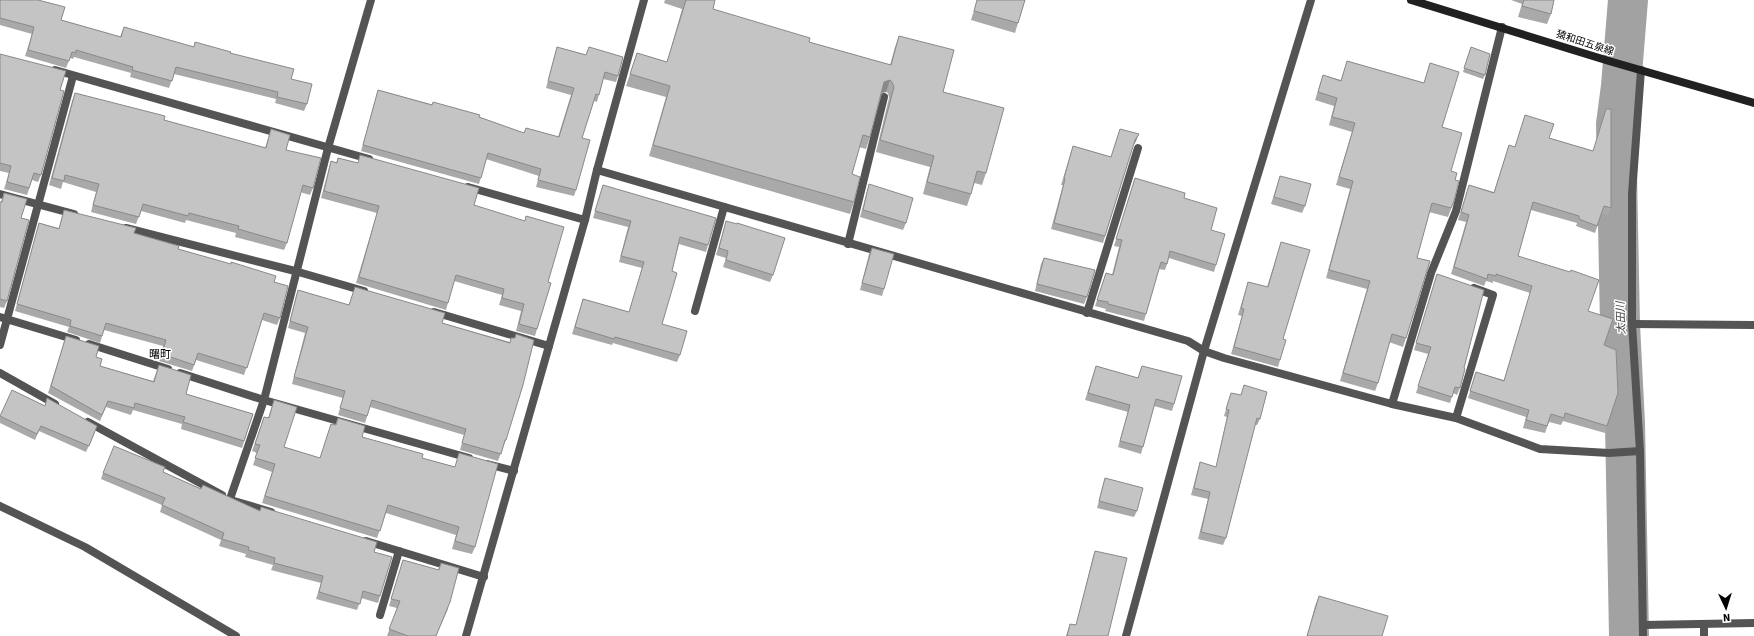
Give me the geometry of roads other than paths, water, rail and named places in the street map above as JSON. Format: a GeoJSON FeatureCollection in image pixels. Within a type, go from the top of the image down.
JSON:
{"type":"FeatureCollection","features":[{"type":"Feature","properties":{"kind":"main road","name":"猿和田五泉線"},"geometry":{"type":"LineString","coordinates":[[1412,0],[1609,61],[1754,103]]}},
{"type":"Feature","properties":{"kind":"street"},"geometry":{"type":"LineString","coordinates":[[230,499],[264,400],[295,271],[328,148],[371,0]]}},
{"type":"Feature","properties":{"kind":"street"},"geometry":{"type":"LineString","coordinates":[[466,636],[585,220],[597,170],[644,0]]}},
{"type":"Feature","properties":{"kind":"street"},"geometry":{"type":"LineString","coordinates":[[1126,636],[1204,351],[1311,0]]}},
{"type":"Feature","properties":{"kind":"street"},"geometry":{"type":"LineString","coordinates":[[1392,404],[1456,211],[1502,27]]}},
{"type":"Feature","properties":{"kind":"street"},"geometry":{"type":"LineString","coordinates":[[44,67],[373,161]]}},
{"type":"Feature","properties":{"kind":"street"},"geometry":{"type":"LineString","coordinates":[[1641,70],[1632,194],[1632,324],[1640,451],[1643,636]]}},
{"type":"Feature","properties":{"kind":"street"},"geometry":{"type":"LineString","coordinates":[[0,345],[4,318],[73,76]]}},
{"type":"Feature","properties":{"kind":"street"},"geometry":{"type":"LineString","coordinates":[[848,244],[884,97]]}},
{"type":"Feature","properties":{"kind":"street"},"geometry":{"type":"LineString","coordinates":[[1087,313],[1138,148]]}},
{"type":"Feature","properties":{"kind":"street"},"geometry":{"type":"LineString","coordinates":[[597,170],[848,244],[1188,341],[1204,351],[1224,358],[1392,404],[1456,418],[1540,449],[1609,453],[1640,451]]}},
{"type":"Feature","properties":{"kind":"street"},"geometry":{"type":"LineString","coordinates":[[457,184],[585,220]]}},
{"type":"Feature","properties":{"kind":"street"},"geometry":{"type":"LineString","coordinates":[[0,194],[83,217]]}},
{"type":"Feature","properties":{"kind":"street"},"geometry":{"type":"LineString","coordinates":[[695,311],[724,207]]}},
{"type":"Feature","properties":{"kind":"street"},"geometry":{"type":"LineString","coordinates":[[121,226],[295,271],[372,294]]}},
{"type":"Feature","properties":{"kind":"street"},"geometry":{"type":"LineString","coordinates":[[1456,418],[1494,295],[1466,285]]}},
{"type":"Feature","properties":{"kind":"street"},"geometry":{"type":"LineString","coordinates":[[426,310],[548,346]]}},
{"type":"Feature","properties":{"kind":"street"},"geometry":{"type":"LineString","coordinates":[[4,318],[264,400],[514,471]]}},
{"type":"Feature","properties":{"kind":"street"},"geometry":{"type":"LineString","coordinates":[[1632,324],[1753,325]]}},
{"type":"Feature","properties":{"kind":"street"},"geometry":{"type":"LineString","coordinates":[[0,374],[63,408]]}},
{"type":"Feature","properties":{"kind":"street"},"geometry":{"type":"LineString","coordinates":[[84,419],[230,499],[282,515]]}},
{"type":"Feature","properties":{"kind":"street"},"geometry":{"type":"LineString","coordinates":[[0,506],[85,547],[236,636]]}},
{"type":"Feature","properties":{"kind":"street"},"geometry":{"type":"LineString","coordinates":[[355,538],[484,577]]}},
{"type":"Feature","properties":{"kind":"street"},"geometry":{"type":"LineString","coordinates":[[380,615],[399,551]]}},
{"type":"Feature","properties":{"kind":"street"},"geometry":{"type":"LineString","coordinates":[[1643,625],[1754,623]]}},
{"type":"Feature","properties":{"kind":"street"},"geometry":{"type":"LineString","coordinates":[[1704,624],[1704,636]]}},
{"type":"Feature","properties":{"kind":"waterway","name":"太田川"},"geometry":{"type":"LineString","coordinates":[[1628,0],[1621,86],[1616,124],[1620,325],[1625,423],[1629,636]]}},
{"type":"Feature","properties":{"kind":"district","name":"曙町"},"geometry":{"type":"Point","coordinates":[160,354]}}]}
